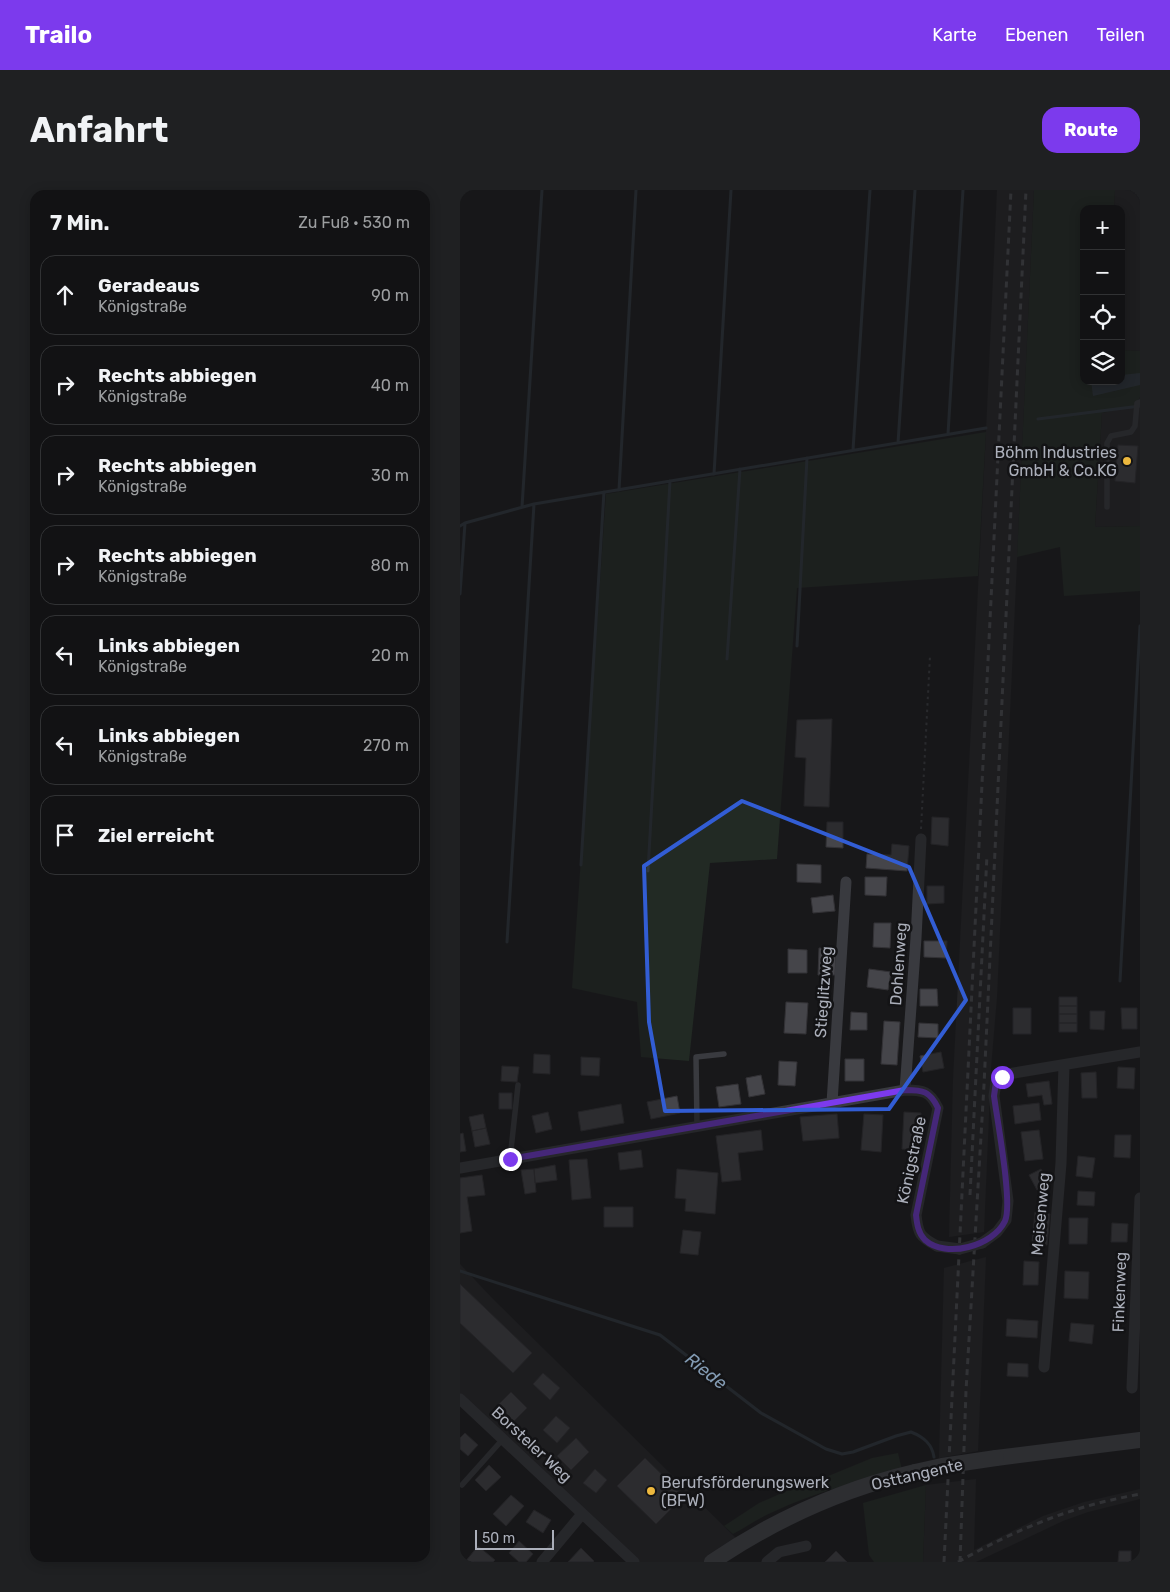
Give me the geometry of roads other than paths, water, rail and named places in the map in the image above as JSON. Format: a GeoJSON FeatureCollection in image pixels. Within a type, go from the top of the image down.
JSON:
{"type":"FeatureCollection","features":[{"type":"Feature","properties":{"kind":"main road","name":"Osttangente"},"geometry":{"type":"LineString","coordinates":[[712,1562],[768,1527],[814,1505],[861,1487],[942,1466],[1140,1440]]}},
{"type":"Feature","properties":{"kind":"street","name":"Dohlenweg"},"geometry":{"type":"LineString","coordinates":[[905,1090],[921,839]]}},
{"type":"Feature","properties":{"kind":"street","name":"Stieglitzweg"},"geometry":{"type":"LineString","coordinates":[[832,1103],[846,882]]}},
{"type":"Feature","properties":{"kind":"street","name":"Königstraße"},"geometry":{"type":"LineString","coordinates":[[460,1168],[905,1090],[919,1090],[928,1093],[934,1099],[938,1108],[916,1215],[917,1228],[925,1240],[937,1246],[960,1249],[982,1242],[997,1232],[1006,1220],[1008,1201],[994,1096],[996,1082],[1008,1074],[1140,1052]]}},
{"type":"Feature","properties":{"kind":"street","name":"Meisenweg"},"geometry":{"type":"LineString","coordinates":[[1044,1366],[1060,1163],[1064,1064]]}},
{"type":"Feature","properties":{"kind":"street","name":"Finkenweg"},"geometry":{"type":"LineString","coordinates":[[1132,1388],[1140,1198]]}},
{"type":"Feature","properties":{"kind":"street","name":"Borsteler Weg"},"geometry":{"type":"LineString","coordinates":[[460,1399],[634,1562]]}},
{"type":"Feature","properties":{"kind":"street"},"geometry":{"type":"LineString","coordinates":[[542,1562],[582,1514]]}},
{"type":"Feature","properties":{"kind":"street"},"geometry":{"type":"LineString","coordinates":[[767,1562],[779,1552],[806,1546]]}},
{"type":"Feature","properties":{"kind":"lane"},"geometry":{"type":"LineString","coordinates":[[1107,507],[1107,443],[1111,436],[1131,432],[1135,426],[1137,403],[1140,402]]}},
{"type":"Feature","properties":{"kind":"lane"},"geometry":{"type":"LineString","coordinates":[[697,1127],[696,1058],[724,1054]]}},
{"type":"Feature","properties":{"kind":"lane"},"geometry":{"type":"LineString","coordinates":[[510,1159],[518,1085]]}},
{"type":"Feature","properties":{"kind":"lane"},"geometry":{"type":"LineString","coordinates":[[462,1485],[503,1439]]}},
{"type":"Feature","properties":{"kind":"waterway"},"geometry":{"type":"LineString","coordinates":[[522,507],[542,190]]}},
{"type":"Feature","properties":{"kind":"waterway"},"geometry":{"type":"LineString","coordinates":[[619,490],[636,190]]}},
{"type":"Feature","properties":{"kind":"waterway"},"geometry":{"type":"LineString","coordinates":[[714,474],[731,190]]}},
{"type":"Feature","properties":{"kind":"waterway"},"geometry":{"type":"LineString","coordinates":[[853,450],[870,190]]}},
{"type":"Feature","properties":{"kind":"waterway"},"geometry":{"type":"LineString","coordinates":[[898,443],[915,190]]}},
{"type":"Feature","properties":{"kind":"waterway"},"geometry":{"type":"LineString","coordinates":[[948,434],[963,190]]}},
{"type":"Feature","properties":{"kind":"waterway"},"geometry":{"type":"LineString","coordinates":[[1038,419],[1140,406]]}},
{"type":"Feature","properties":{"kind":"waterway"},"geometry":{"type":"LineString","coordinates":[[460,526],[534,504],[986,428]]}},
{"type":"Feature","properties":{"kind":"waterway"},"geometry":{"type":"LineString","coordinates":[[797,646],[807,458]]}},
{"type":"Feature","properties":{"kind":"waterway"},"geometry":{"type":"LineString","coordinates":[[727,659],[740,469]]}},
{"type":"Feature","properties":{"kind":"waterway"},"geometry":{"type":"LineString","coordinates":[[648,871],[670,481]]}},
{"type":"Feature","properties":{"kind":"waterway"},"geometry":{"type":"LineString","coordinates":[[581,865],[604,492]]}},
{"type":"Feature","properties":{"kind":"waterway"},"geometry":{"type":"LineString","coordinates":[[507,942],[534,504]]}},
{"type":"Feature","properties":{"kind":"waterway"},"geometry":{"type":"LineString","coordinates":[[460,594],[465,523]]}},
{"type":"Feature","properties":{"kind":"waterway"},"geometry":{"type":"LineString","coordinates":[[1120,981],[1140,626]]}},
{"type":"Feature","properties":{"kind":"waterway","name":"Riede"},"geometry":{"type":"LineString","coordinates":[[460,1271],[660,1335],[761,1413],[826,1449],[842,1454],[853,1452],[911,1432],[927,1442],[934,1457]]}},
{"type":"Feature","properties":{"kind":"railway"},"geometry":{"type":"LineString","coordinates":[[944,1562],[1011,190]]}},
{"type":"Feature","properties":{"kind":"railway"},"geometry":{"type":"LineString","coordinates":[[960,1562],[966,1391],[984,1085],[1026,190]]}},
{"type":"Feature","properties":{"kind":"railway"},"geometry":{"type":"LineString","coordinates":[[970,1195],[987,855]]}},
{"type":"Feature","properties":{"kind":"railway"},"geometry":{"type":"LineString","coordinates":[[958,1562],[1033,1525],[1065,1513],[1140,1494]]}},
{"type":"Feature","properties":{"kind":"place","name":"Böhm Industries GmbH & Co.KG"},"geometry":{"type":"Point","coordinates":[1127,461]}},
{"type":"Feature","properties":{"kind":"place","name":"Berufsförderungswerk (BFW)"},"geometry":{"type":"Point","coordinates":[651,1491]}}]}
